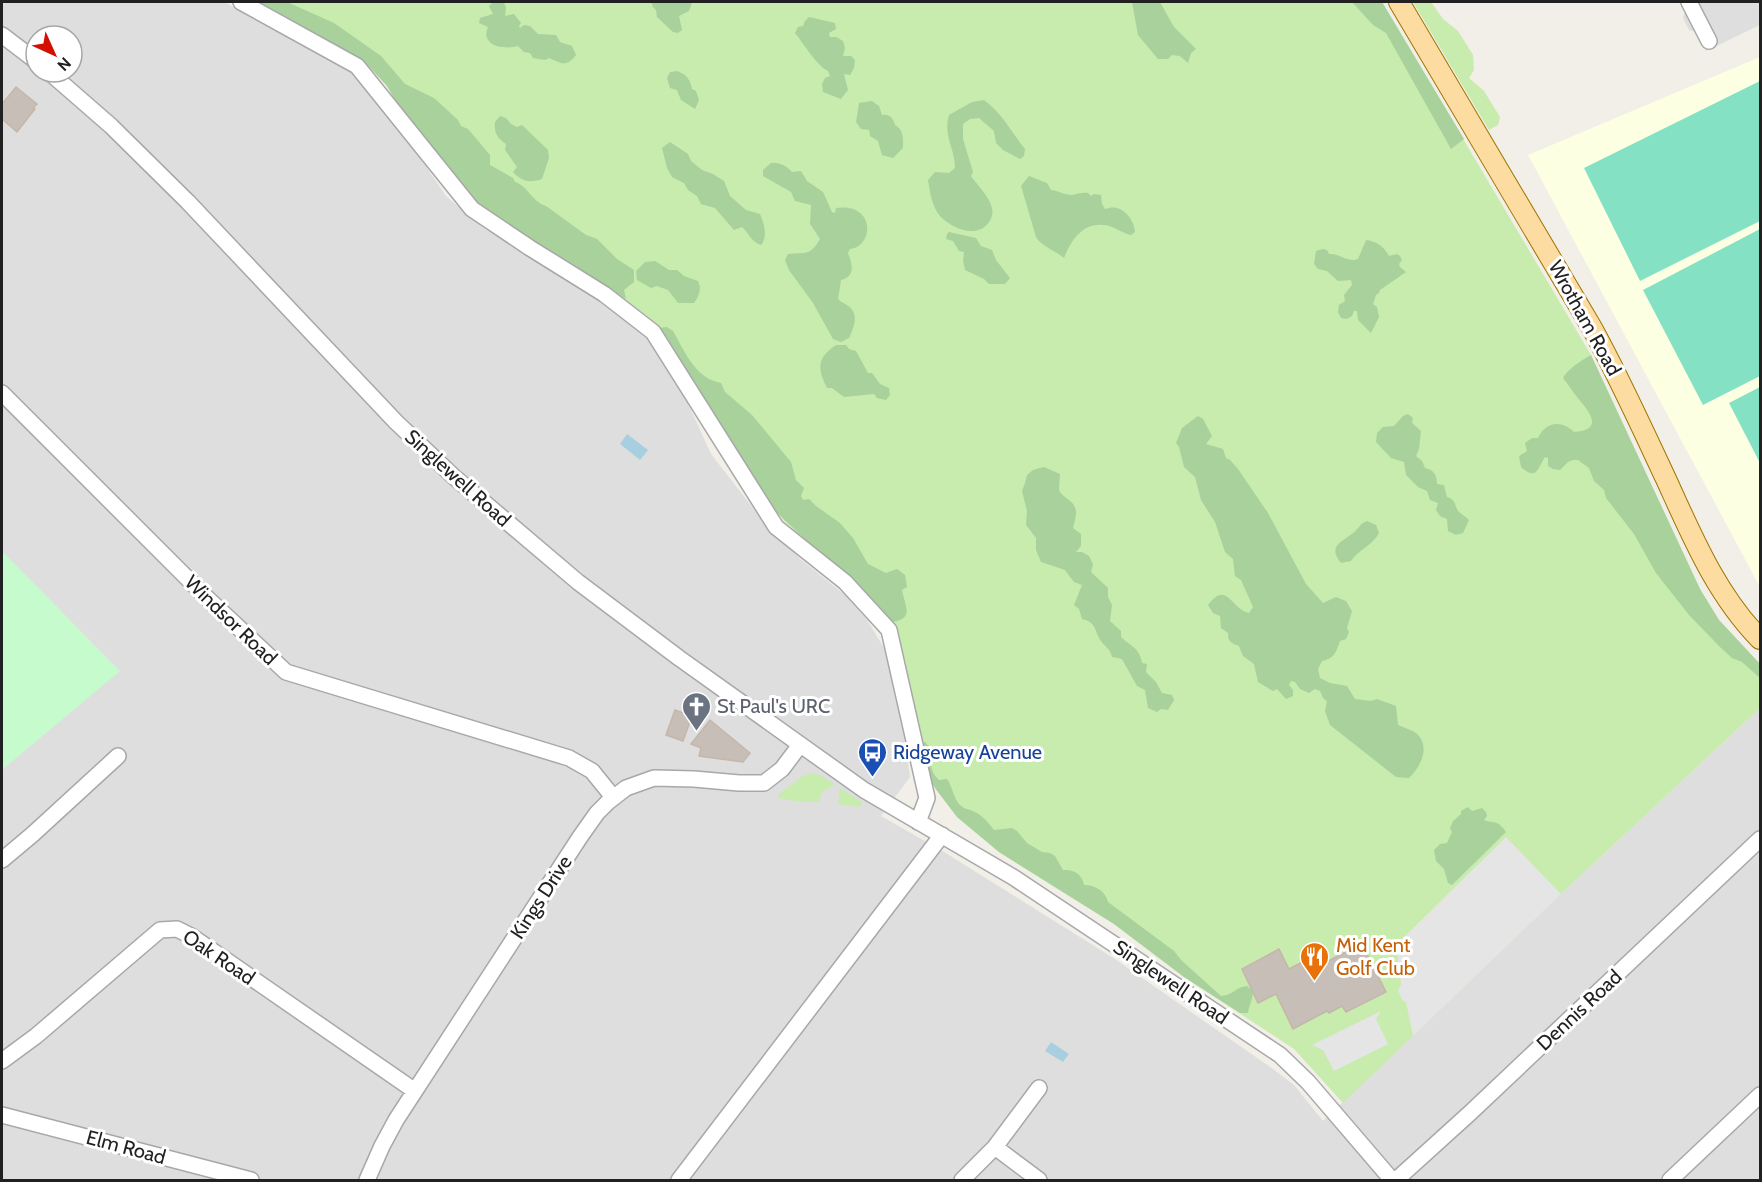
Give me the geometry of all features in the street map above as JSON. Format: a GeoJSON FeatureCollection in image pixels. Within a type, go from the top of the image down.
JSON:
{"type":"FeatureCollection","features":[{"type":"Feature","properties":{"kind":"main road","name":"Wrotham Road"},"geometry":{"type":"LineString","coordinates":[[1399,2],[1592,328],[1714,579],[1730,605],[1761,639]]}},
{"type":"Feature","properties":{"kind":"street"},"geometry":{"type":"LineString","coordinates":[[241,2],[357,66],[472,209],[604,294],[653,332],[776,527],[845,582],[889,630],[927,798],[918,822]]}},
{"type":"Feature","properties":{"kind":"street"},"geometry":{"type":"LineString","coordinates":[[1689,2],[1709,41]]}},
{"type":"Feature","properties":{"kind":"street"},"geometry":{"type":"LineString","coordinates":[[2,35],[24,52]]}},
{"type":"Feature","properties":{"kind":"street","name":"Singlewell Road"},"geometry":{"type":"LineString","coordinates":[[63,84],[111,126],[188,202],[366,391],[453,476],[590,592],[870,794],[1040,894],[1282,1057],[1308,1082],[1394,1180]]}},
{"type":"Feature","properties":{"kind":"street","name":"Windsor Road"},"geometry":{"type":"LineString","coordinates":[[2,393],[207,598],[286,672],[569,758],[592,771],[613,798]]}},
{"type":"Feature","properties":{"kind":"street","name":"Kings Drive"},"geometry":{"type":"LineString","coordinates":[[368,1180],[384,1142],[415,1091],[597,813],[613,798],[633,785],[657,778],[764,783],[782,770],[800,745]]}},
{"type":"Feature","properties":{"kind":"street"},"geometry":{"type":"LineString","coordinates":[[2,860],[118,756]]}},
{"type":"Feature","properties":{"kind":"street"},"geometry":{"type":"LineString","coordinates":[[679,1180],[942,835]]}},
{"type":"Feature","properties":{"kind":"street","name":"Dennis Road"},"geometry":{"type":"LineString","coordinates":[[1394,1180],[1470,1113],[1761,838]]}},
{"type":"Feature","properties":{"kind":"street","name":"Oak Road"},"geometry":{"type":"LineString","coordinates":[[2,1061],[36,1036],[160,930],[177,929],[191,936],[415,1091]]}},
{"type":"Feature","properties":{"kind":"street"},"geometry":{"type":"LineString","coordinates":[[962,1180],[995,1147],[1039,1088]]}},
{"type":"Feature","properties":{"kind":"street"},"geometry":{"type":"LineString","coordinates":[[1670,1180],[1761,1095]]}},
{"type":"Feature","properties":{"kind":"street","name":"Elm Road"},"geometry":{"type":"LineString","coordinates":[[2,1115],[250,1180]]}},
{"type":"Feature","properties":{"kind":"street"},"geometry":{"type":"LineString","coordinates":[[995,1147],[1039,1180]]}},
{"type":"Feature","properties":{"kind":"shaded area"},"geometry":{"type":"Polygon","coordinates":[[[2,2],[224,2],[345,64],[389,112],[446,196],[483,228],[627,317],[649,339],[679,384],[711,454],[753,508],[799,558],[845,595],[867,620],[884,648],[895,677],[910,777],[881,816],[944,852],[1115,959],[1294,1085],[1323,1121],[1760,708],[1760,1180],[2,1180],[2,2]]]}},
{"type":"Feature","properties":{"kind":"shaded area"},"geometry":{"type":"Polygon","coordinates":[[[1680,2],[1760,2],[1760,25],[1706,51],[1696,32],[1689,30],[1683,18],[1685,11],[1680,2]]]}},
{"type":"Feature","properties":{"kind":"shaded area"},"geometry":{"type":"Polygon","coordinates":[[[1760,57],[1760,587],[1528,155],[1760,57]]]}},
{"type":"Feature","properties":{"kind":"shaded area"},"geometry":{"type":"Polygon","coordinates":[[[1506,837],[1561,894],[1413,1036],[1406,1002],[1402,1000],[1398,990],[1401,985],[1396,945],[1506,837]]]}},
{"type":"Feature","properties":{"kind":"shaded area"},"geometry":{"type":"Polygon","coordinates":[[[1381,1011],[1376,1019],[1388,1044],[1334,1071],[1323,1050],[1312,1045],[1381,1011]]]}},
{"type":"Feature","properties":{"kind":"green space","name":"Mid Kent Golf Club"},"geometry":{"type":"Polygon","coordinates":[[[259,2],[1382,2],[1591,355],[1700,589],[1719,620],[1760,664],[1760,708],[1561,894],[1343,1103],[1294,1049],[1184,977],[1114,924],[999,852],[957,817],[935,788],[919,743],[905,660],[888,623],[847,578],[783,520],[683,368],[666,336],[648,317],[626,300],[588,277],[411,127],[387,86],[363,60],[259,2]]]}},
{"type":"Feature","properties":{"kind":"green space"},"geometry":{"type":"Polygon","coordinates":[[[259,2],[287,2],[334,23],[381,56],[405,84],[434,98],[458,120],[461,126],[468,129],[490,155],[490,165],[513,178],[541,204],[586,235],[597,239],[617,259],[634,270],[634,282],[624,290],[626,299],[485,211],[462,191],[411,127],[387,86],[363,60],[259,2]]]}},
{"type":"Feature","properties":{"kind":"green space"},"geometry":{"type":"Polygon","coordinates":[[[493,2],[504,2],[505,16],[514,14],[521,23],[520,28],[524,25],[530,26],[538,34],[556,35],[560,42],[572,46],[576,55],[569,62],[563,63],[549,58],[545,60],[533,58],[530,53],[524,52],[518,46],[500,47],[490,42],[486,33],[488,27],[479,23],[480,18],[493,14],[489,6],[493,2]]]}},
{"type":"Feature","properties":{"kind":"green space"},"geometry":{"type":"Polygon","coordinates":[[[651,2],[692,2],[689,11],[679,16],[682,30],[678,33],[673,32],[657,17],[651,2]]]}},
{"type":"Feature","properties":{"kind":"green space"},"geometry":{"type":"Polygon","coordinates":[[[1132,2],[1160,2],[1174,27],[1196,49],[1191,53],[1188,63],[1180,56],[1172,55],[1168,59],[1158,59],[1138,35],[1132,2]]]}},
{"type":"Feature","properties":{"kind":"green space"},"geometry":{"type":"Polygon","coordinates":[[[1352,2],[1382,2],[1464,139],[1451,149],[1386,33],[1373,25],[1352,2]]]}},
{"type":"Feature","properties":{"kind":"green space"},"geometry":{"type":"Polygon","coordinates":[[[1413,2],[1431,2],[1443,19],[1458,31],[1473,55],[1474,70],[1469,78],[1484,91],[1500,117],[1498,125],[1489,130],[1413,2]]]}},
{"type":"Feature","properties":{"kind":"green space"},"geometry":{"type":"Polygon","coordinates":[[[809,17],[835,23],[836,29],[829,33],[830,37],[843,41],[845,48],[843,56],[851,56],[855,60],[850,75],[844,74],[848,90],[841,99],[823,92],[822,84],[825,78],[830,76],[828,71],[815,60],[795,33],[809,17]]]}},
{"type":"Feature","properties":{"kind":"green space"},"geometry":{"type":"Polygon","coordinates":[[[677,71],[688,78],[692,89],[696,91],[699,100],[695,109],[681,100],[677,90],[670,88],[667,78],[670,72],[677,71]]]}},
{"type":"Feature","properties":{"kind":"green space"},"geometry":{"type":"Polygon","coordinates":[[[1760,81],[1760,221],[1640,281],[1584,168],[1760,81]]]}},
{"type":"Feature","properties":{"kind":"green space"},"geometry":{"type":"Polygon","coordinates":[[[984,100],[1001,117],[1025,149],[1024,156],[1020,159],[1003,150],[996,143],[994,131],[979,118],[970,119],[963,124],[963,139],[973,172],[971,176],[983,191],[992,208],[992,217],[984,227],[972,231],[951,225],[940,216],[932,199],[928,180],[935,172],[949,173],[955,168],[947,130],[949,115],[972,102],[984,100]]]}},
{"type":"Feature","properties":{"kind":"green space"},"geometry":{"type":"Polygon","coordinates":[[[872,101],[879,106],[882,115],[891,117],[901,132],[903,148],[893,158],[882,155],[878,141],[870,136],[869,130],[861,129],[856,122],[859,103],[872,101]]]}},
{"type":"Feature","properties":{"kind":"green space"},"geometry":{"type":"Polygon","coordinates":[[[500,116],[517,127],[522,125],[548,150],[549,158],[542,179],[526,181],[513,172],[517,167],[505,150],[506,144],[496,132],[495,122],[500,116]]]}},
{"type":"Feature","properties":{"kind":"green space"},"geometry":{"type":"Polygon","coordinates":[[[670,142],[688,154],[691,161],[702,170],[724,181],[730,196],[746,210],[760,214],[765,234],[761,245],[752,240],[742,227],[734,230],[715,208],[701,204],[697,196],[688,190],[684,183],[672,177],[662,148],[670,142]]]}},
{"type":"Feature","properties":{"kind":"green space"},"geometry":{"type":"Polygon","coordinates":[[[771,163],[783,165],[792,172],[801,171],[807,181],[823,192],[832,212],[835,213],[836,208],[849,208],[858,212],[867,225],[864,241],[850,249],[848,253],[851,273],[841,280],[838,299],[851,308],[855,320],[849,338],[841,342],[833,339],[785,260],[788,254],[810,251],[820,239],[810,224],[811,205],[795,201],[791,192],[763,176],[763,170],[771,163]]]}},
{"type":"Feature","properties":{"kind":"green space"},"geometry":{"type":"Polygon","coordinates":[[[1029,176],[1047,183],[1051,190],[1072,195],[1088,193],[1091,196],[1101,195],[1105,209],[1115,208],[1123,211],[1132,221],[1135,232],[1131,235],[1107,225],[1089,227],[1078,234],[1064,258],[1041,243],[1036,237],[1021,186],[1029,176]]]}},
{"type":"Feature","properties":{"kind":"green space"},"geometry":{"type":"Polygon","coordinates":[[[1760,229],[1760,376],[1703,405],[1643,290],[1760,229]]]}},
{"type":"Feature","properties":{"kind":"green space"},"geometry":{"type":"Polygon","coordinates":[[[949,232],[976,238],[981,246],[992,250],[996,260],[1010,278],[1005,284],[989,284],[965,270],[964,252],[959,251],[953,241],[946,239],[949,232]]]}},
{"type":"Feature","properties":{"kind":"green space"},"geometry":{"type":"Polygon","coordinates":[[[1366,240],[1380,245],[1389,256],[1397,254],[1400,256],[1402,260],[1400,267],[1406,272],[1376,295],[1373,304],[1377,307],[1379,317],[1371,333],[1358,320],[1357,311],[1354,311],[1347,319],[1341,318],[1338,312],[1339,305],[1345,301],[1344,295],[1352,285],[1351,280],[1338,281],[1327,271],[1318,269],[1314,264],[1316,251],[1323,249],[1329,254],[1350,260],[1358,259],[1366,240]]]}},
{"type":"Feature","properties":{"kind":"green space"},"geometry":{"type":"Polygon","coordinates":[[[655,261],[669,270],[677,270],[684,276],[698,281],[700,287],[694,303],[678,303],[668,290],[657,286],[651,288],[637,280],[636,271],[645,262],[655,261]]]}},
{"type":"Feature","properties":{"kind":"green space"},"geometry":{"type":"Polygon","coordinates":[[[667,327],[673,331],[698,370],[704,376],[721,383],[725,392],[752,415],[791,462],[796,480],[804,488],[801,496],[803,500],[809,499],[840,523],[853,538],[868,564],[886,573],[897,569],[905,575],[907,587],[902,590],[907,612],[902,619],[888,623],[847,578],[761,498],[666,336],[658,328],[667,327]]]}},
{"type":"Feature","properties":{"kind":"green space"},"geometry":{"type":"Polygon","coordinates":[[[836,345],[846,345],[849,349],[856,351],[868,373],[872,373],[880,384],[889,388],[890,395],[886,400],[877,398],[874,394],[844,397],[832,388],[827,388],[820,369],[822,359],[836,345]]]}},
{"type":"Feature","properties":{"kind":"green space"},"geometry":{"type":"Polygon","coordinates":[[[1591,355],[1700,589],[1719,620],[1760,664],[1760,678],[1742,662],[1732,658],[1689,615],[1656,573],[1634,534],[1606,498],[1604,490],[1594,481],[1589,468],[1578,460],[1573,460],[1560,470],[1553,469],[1548,466],[1548,458],[1545,457],[1534,473],[1521,467],[1519,456],[1527,451],[1525,443],[1532,438],[1538,438],[1541,432],[1550,425],[1564,425],[1574,432],[1590,428],[1592,419],[1589,413],[1563,378],[1572,368],[1591,355]]]}},
{"type":"Feature","properties":{"kind":"green space"},"geometry":{"type":"Polygon","coordinates":[[[1760,387],[1760,463],[1729,403],[1760,387]]]}},
{"type":"Feature","properties":{"kind":"green space"},"geometry":{"type":"Polygon","coordinates":[[[1408,414],[1413,418],[1412,423],[1421,431],[1416,456],[1425,468],[1434,473],[1437,484],[1444,485],[1447,497],[1469,520],[1463,533],[1456,535],[1448,531],[1447,519],[1440,516],[1436,510],[1438,503],[1430,500],[1427,491],[1418,487],[1406,475],[1404,462],[1391,458],[1376,442],[1377,433],[1383,427],[1394,426],[1408,414]]]}},
{"type":"Feature","properties":{"kind":"green space"},"geometry":{"type":"Polygon","coordinates":[[[1198,416],[1203,419],[1212,436],[1206,444],[1223,449],[1226,458],[1238,469],[1268,513],[1306,584],[1323,603],[1336,597],[1346,601],[1352,611],[1346,639],[1340,641],[1332,656],[1322,661],[1318,669],[1320,678],[1330,683],[1347,686],[1355,699],[1371,701],[1377,699],[1396,706],[1398,725],[1415,733],[1423,745],[1424,751],[1420,763],[1409,778],[1396,777],[1330,725],[1325,711],[1327,701],[1320,691],[1315,689],[1309,693],[1291,681],[1289,685],[1293,690],[1293,696],[1286,699],[1277,689],[1273,691],[1258,682],[1254,664],[1243,656],[1239,646],[1230,642],[1228,633],[1221,628],[1220,616],[1213,613],[1208,605],[1214,598],[1224,595],[1249,613],[1253,607],[1241,580],[1235,576],[1233,559],[1225,552],[1215,522],[1201,500],[1195,477],[1184,467],[1176,443],[1182,428],[1198,416]]]}},
{"type":"Feature","properties":{"kind":"green space"},"geometry":{"type":"Polygon","coordinates":[[[1044,467],[1060,474],[1060,492],[1074,505],[1076,515],[1073,528],[1081,534],[1081,546],[1076,552],[1089,556],[1093,564],[1091,572],[1108,588],[1108,597],[1112,605],[1110,621],[1121,631],[1121,637],[1137,651],[1142,663],[1147,664],[1146,672],[1156,682],[1162,693],[1172,695],[1174,700],[1168,710],[1161,709],[1157,712],[1148,708],[1145,690],[1137,686],[1122,659],[1112,657],[1093,625],[1082,619],[1079,609],[1074,605],[1082,585],[1074,582],[1065,570],[1041,562],[1036,550],[1036,538],[1026,525],[1027,511],[1022,491],[1027,475],[1033,470],[1044,467]]]}},
{"type":"Feature","properties":{"kind":"green space"},"geometry":{"type":"Polygon","coordinates":[[[1367,521],[1376,525],[1379,533],[1351,561],[1341,563],[1335,552],[1336,548],[1367,521]]]}},
{"type":"Feature","properties":{"kind":"green space"},"geometry":{"type":"Polygon","coordinates":[[[2,551],[120,671],[2,770],[2,551]]]}},
{"type":"Feature","properties":{"kind":"green space"},"geometry":{"type":"Polygon","coordinates":[[[925,742],[932,750],[932,770],[939,780],[947,779],[956,799],[962,806],[979,815],[994,830],[1012,828],[1027,843],[1042,852],[1055,856],[1063,870],[1077,873],[1084,885],[1102,891],[1108,902],[1174,951],[1221,996],[1247,986],[1253,991],[1248,1013],[1240,1013],[1184,977],[1114,924],[999,852],[957,817],[935,788],[923,767],[919,743],[925,742]]]}},
{"type":"Feature","properties":{"kind":"green space"},"geometry":{"type":"Polygon","coordinates":[[[811,773],[818,774],[835,784],[822,792],[819,802],[778,798],[779,794],[801,777],[811,773]]]}},
{"type":"Feature","properties":{"kind":"green space"},"geometry":{"type":"Polygon","coordinates":[[[840,788],[862,802],[862,807],[838,804],[840,788]]]}},
{"type":"Feature","properties":{"kind":"green space"},"geometry":{"type":"Polygon","coordinates":[[[1468,807],[1472,811],[1482,808],[1487,816],[1484,820],[1498,824],[1506,832],[1452,885],[1448,883],[1444,869],[1436,861],[1434,850],[1440,844],[1447,843],[1452,832],[1450,828],[1453,821],[1461,814],[1461,811],[1468,807]]]}},
{"type":"Feature","properties":{"kind":"water"},"geometry":{"type":"Polygon","coordinates":[[[627,434],[648,450],[640,460],[620,444],[627,434]]]}},
{"type":"Feature","properties":{"kind":"water"},"geometry":{"type":"Polygon","coordinates":[[[1051,1042],[1069,1054],[1063,1062],[1045,1051],[1051,1042]]]}},
{"type":"Feature","properties":{"kind":"building"},"geometry":{"type":"Polygon","coordinates":[[[16,87],[37,104],[17,132],[2,119],[2,104],[16,87]]]}},
{"type":"Feature","properties":{"kind":"building"},"geometry":{"type":"Polygon","coordinates":[[[675,710],[692,716],[683,741],[666,735],[675,710]]]}},
{"type":"Feature","properties":{"kind":"building","name":"St Paul's URC"},"geometry":{"type":"Polygon","coordinates":[[[710,720],[750,753],[743,762],[699,756],[701,748],[691,744],[710,720]]]}},
{"type":"Feature","properties":{"kind":"building","name":"Mid Kent Golf Club"},"geometry":{"type":"Polygon","coordinates":[[[1357,946],[1359,950],[1364,948],[1386,992],[1346,1012],[1342,1006],[1329,1013],[1327,1011],[1293,1029],[1276,994],[1258,1003],[1242,969],[1279,949],[1289,969],[1310,958],[1315,968],[1357,946]]]}},
{"type":"Feature","properties":{"kind":"place","name":"St Paul's URC"},"geometry":{"type":"Point","coordinates":[696,732]}},
{"type":"Feature","properties":{"kind":"place","name":"Ridgeway Avenue"},"geometry":{"type":"Point","coordinates":[872,778]}},
{"type":"Feature","properties":{"kind":"place","name":"Mid Kent Golf Club"},"geometry":{"type":"Point","coordinates":[1315,982]}}]}
